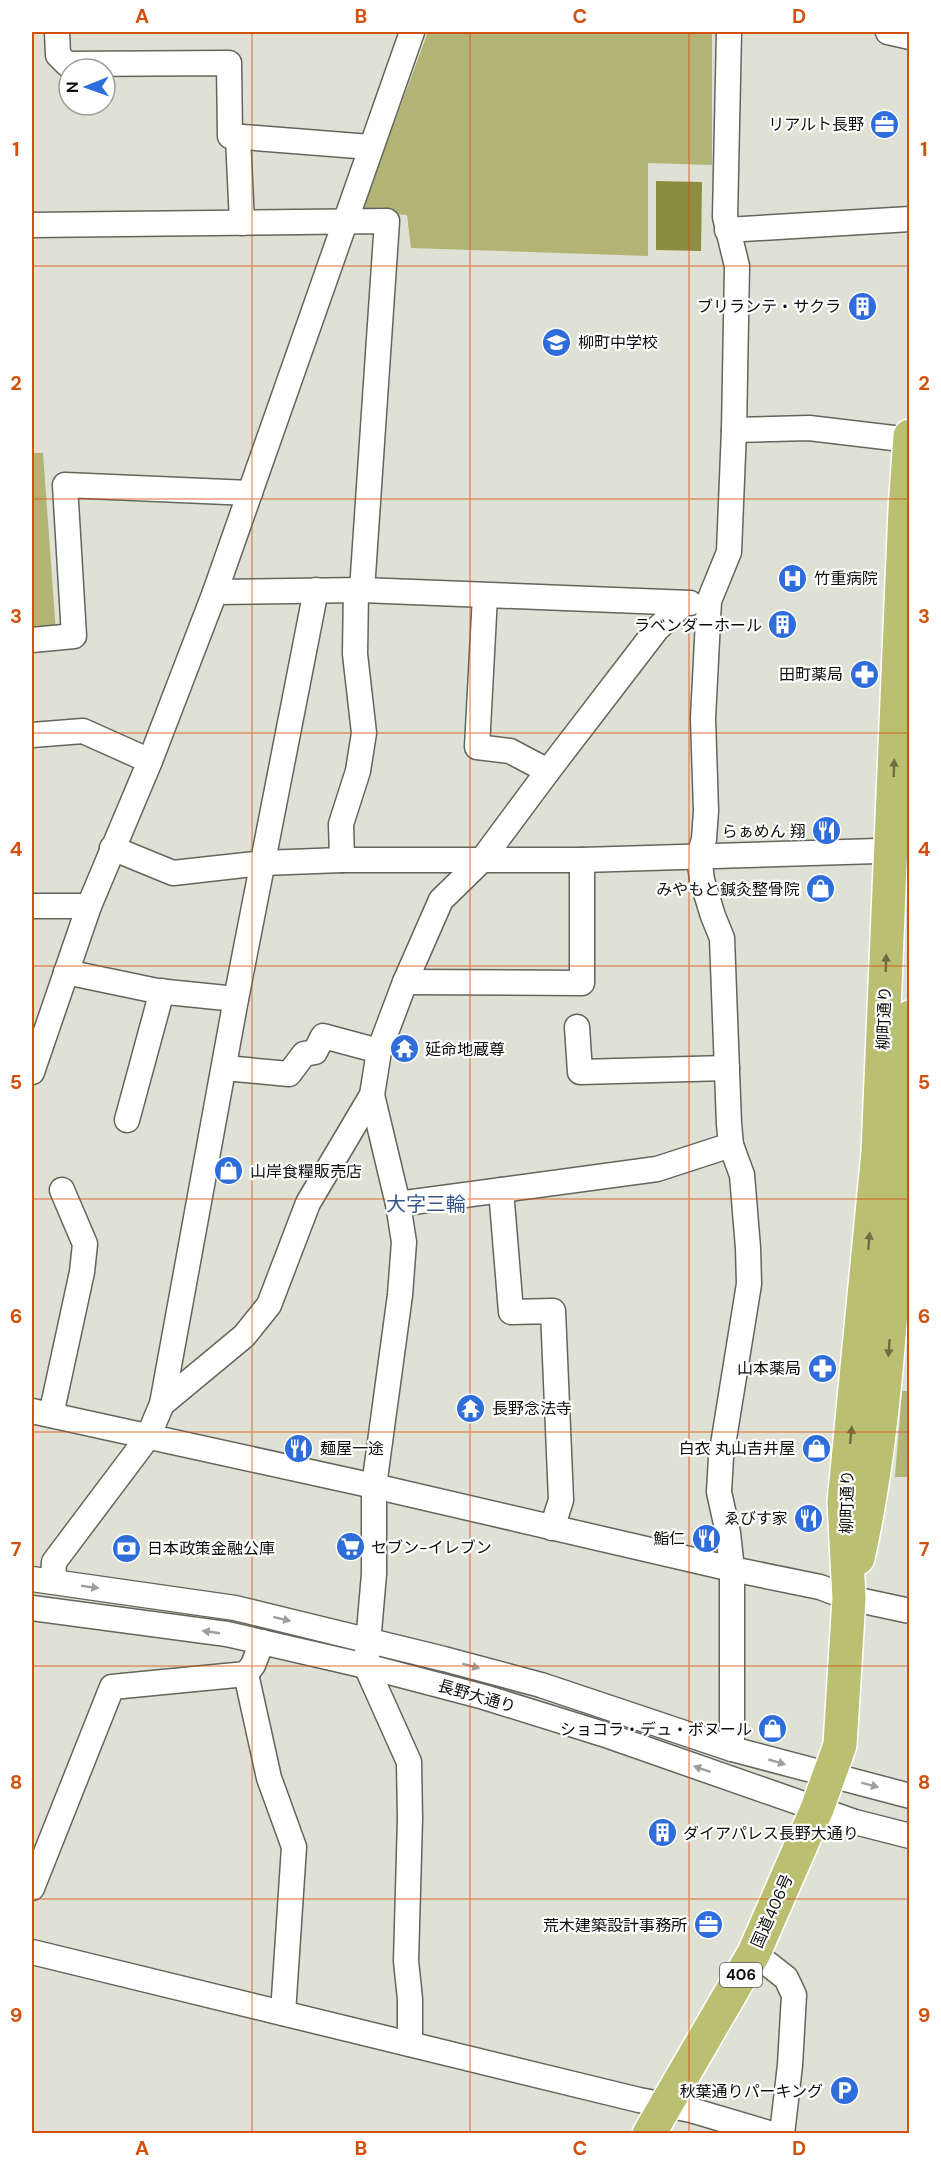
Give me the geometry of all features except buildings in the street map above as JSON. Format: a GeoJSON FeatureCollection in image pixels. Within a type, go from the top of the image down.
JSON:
{"type":"FeatureCollection","features":[{"type":"Feature","properties":{"kind":"highway","name":"柳町通り"},"geometry":{"type":"LineString","coordinates":[[900,1072],[900,850],[909,439]]}},
{"type":"Feature","properties":{"kind":"highway","name":"柳町通り"},"geometry":{"type":"LineString","coordinates":[[817,1809],[840,1745],[849,1598],[844,1502],[888,1312],[878,1152],[900,1072],[909,1017]]}},
{"type":"Feature","properties":{"kind":"highway","name":"国道406号"},"geometry":{"type":"LineString","coordinates":[[649,2133],[754,1953],[817,1809]]}},
{"type":"Feature","properties":{"kind":"street"},"geometry":{"type":"LineString","coordinates":[[57,32],[58,55],[67,64],[229,63],[230,136],[370,147]]}},
{"type":"Feature","properties":{"kind":"street"},"geometry":{"type":"LineString","coordinates":[[32,1072],[40,1028],[66,972],[89,906],[150,761],[215,592],[412,32]]}},
{"type":"Feature","properties":{"kind":"street"},"geometry":{"type":"LineString","coordinates":[[729,32],[725,217],[737,266],[734,430],[729,552],[709,601],[703,718],[706,811],[704,839],[699,856],[708,898],[722,938],[730,1145],[742,1175],[748,1248],[748,1275],[721,1457],[719,1492],[728,1533],[732,1569],[732,1749]]}},
{"type":"Feature","properties":{"kind":"street"},"geometry":{"type":"LineString","coordinates":[[888,32],[909,37]]}},
{"type":"Feature","properties":{"kind":"street"},"geometry":{"type":"LineString","coordinates":[[238,137],[242,223]]}},
{"type":"Feature","properties":{"kind":"street"},"geometry":{"type":"LineString","coordinates":[[727,230],[909,219]]}},
{"type":"Feature","properties":{"kind":"street"},"geometry":{"type":"LineString","coordinates":[[32,225],[387,221],[355,654],[364,733],[358,771],[341,824],[342,860]]}},
{"type":"Feature","properties":{"kind":"street"},"geometry":{"type":"LineString","coordinates":[[734,430],[808,428],[909,439]]}},
{"type":"Feature","properties":{"kind":"street"},"geometry":{"type":"LineString","coordinates":[[32,640],[74,636],[64,485],[250,493]]}},
{"type":"Feature","properties":{"kind":"street"},"geometry":{"type":"LineString","coordinates":[[42,1580],[148,1437],[162,1404],[236,999],[316,590]]}},
{"type":"Feature","properties":{"kind":"street"},"geometry":{"type":"LineString","coordinates":[[215,592],[359,590],[683,604],[709,601]]}},
{"type":"Feature","properties":{"kind":"street"},"geometry":{"type":"LineString","coordinates":[[484,596],[477,747],[510,751],[548,771]]}},
{"type":"Feature","properties":{"kind":"street"},"geometry":{"type":"LineString","coordinates":[[162,1404],[244,1336],[269,1305],[308,1203],[372,1095],[380,1052],[405,982],[441,900],[482,860],[665,619],[683,604]]}},
{"type":"Feature","properties":{"kind":"street"},"geometry":{"type":"LineString","coordinates":[[32,735],[83,731],[150,761]]}},
{"type":"Feature","properties":{"kind":"street"},"geometry":{"type":"LineString","coordinates":[[112,848],[173,873],[263,863],[342,860],[582,861],[900,850]]}},
{"type":"Feature","properties":{"kind":"street"},"geometry":{"type":"LineString","coordinates":[[405,982],[582,983],[582,861]]}},
{"type":"Feature","properties":{"kind":"street"},"geometry":{"type":"LineString","coordinates":[[32,906],[89,906]]}},
{"type":"Feature","properties":{"kind":"street"},"geometry":{"type":"LineString","coordinates":[[66,972],[162,991],[236,999]]}},
{"type":"Feature","properties":{"kind":"street"},"geometry":{"type":"LineString","coordinates":[[126,1120],[162,991]]}},
{"type":"Feature","properties":{"kind":"street"},"geometry":{"type":"LineString","coordinates":[[577,1027],[580,1072],[727,1068]]}},
{"type":"Feature","properties":{"kind":"street"},"geometry":{"type":"LineString","coordinates":[[225,1068],[289,1074],[304,1054],[315,1052],[323,1036],[380,1052]]}},
{"type":"Feature","properties":{"kind":"street"},"geometry":{"type":"LineString","coordinates":[[372,1095],[398,1204],[404,1242],[400,1295],[374,1486],[374,1574],[366,1666],[409,1762],[410,1819],[406,1961],[410,1999],[410,2044]]}},
{"type":"Feature","properties":{"kind":"street"},"geometry":{"type":"LineString","coordinates":[[398,1204],[657,1169],[730,1145]]}},
{"type":"Feature","properties":{"kind":"street"},"geometry":{"type":"LineString","coordinates":[[62,1190],[85,1244],[82,1272],[41,1413],[820,1587],[849,1598],[909,1611]]}},
{"type":"Feature","properties":{"kind":"street"},"geometry":{"type":"LineString","coordinates":[[501,1190],[511,1312],[553,1311],[561,1500],[552,1528]]}},
{"type":"Feature","properties":{"kind":"street","name":"長野大通り"},"geometry":{"type":"LineString","coordinates":[[42,1580],[235,1608],[368,1641],[541,1685],[732,1749],[909,1796]]}},
{"type":"Feature","properties":{"kind":"street","name":"長野大通り"},"geometry":{"type":"LineString","coordinates":[[32,1608],[227,1634],[366,1666],[484,1697],[603,1734],[817,1809],[909,1836]]}},
{"type":"Feature","properties":{"kind":"street"},"geometry":{"type":"LineString","coordinates":[[32,1888],[112,1687],[246,1674],[254,1665],[262,1642]]}},
{"type":"Feature","properties":{"kind":"street"},"geometry":{"type":"LineString","coordinates":[[246,1674],[269,1778],[294,1847],[283,2013]]}},
{"type":"Feature","properties":{"kind":"street"},"geometry":{"type":"LineString","coordinates":[[32,1952],[665,2106],[691,2110],[772,2133]]}},
{"type":"Feature","properties":{"kind":"street"},"geometry":{"type":"LineString","coordinates":[[754,1953],[786,1978],[794,1995],[790,2065],[782,2133]]}},
{"type":"Feature","properties":{"kind":"shaded area"},"geometry":{"type":"Polygon","coordinates":[[[428,32],[712,32],[712,165],[648,163],[648,256],[411,248],[407,215],[361,212],[428,32]]]}},
{"type":"Feature","properties":{"kind":"shaded area"},"geometry":{"type":"Polygon","coordinates":[[[656,181],[702,182],[701,251],[656,250],[656,181]]]}},
{"type":"Feature","properties":{"kind":"shaded area"},"geometry":{"type":"Polygon","coordinates":[[[32,453],[43,453],[56,633],[32,634],[32,453]]]}},
{"type":"Feature","properties":{"kind":"shaded area"},"geometry":{"type":"Polygon","coordinates":[[[902,1391],[909,1391],[909,1477],[895,1477],[902,1391]]]}},
{"type":"Feature","properties":{"kind":"place","name":"リアルト長野"},"geometry":{"type":"Point","coordinates":[885,124]}},
{"type":"Feature","properties":{"kind":"place","name":"ブリランテ・サクラ"},"geometry":{"type":"Point","coordinates":[862,306]}},
{"type":"Feature","properties":{"kind":"place","name":"柳町中学校"},"geometry":{"type":"Point","coordinates":[557,342]}},
{"type":"Feature","properties":{"kind":"place","name":"竹重病院"},"geometry":{"type":"Point","coordinates":[793,578]}},
{"type":"Feature","properties":{"kind":"place","name":"ラベンダーホール"},"geometry":{"type":"Point","coordinates":[783,625]}},
{"type":"Feature","properties":{"kind":"place","name":"田町薬局"},"geometry":{"type":"Point","coordinates":[864,674]}},
{"type":"Feature","properties":{"kind":"place","name":"らぁめん 翔"},"geometry":{"type":"Point","coordinates":[827,831]}},
{"type":"Feature","properties":{"kind":"place","name":"みやもと鍼灸整骨院"},"geometry":{"type":"Point","coordinates":[821,889]}},
{"type":"Feature","properties":{"kind":"place","name":"延命地蔵尊"},"geometry":{"type":"Point","coordinates":[404,1049]}},
{"type":"Feature","properties":{"kind":"place","name":"山岸食糧販売店"},"geometry":{"type":"Point","coordinates":[229,1171]}},
{"type":"Feature","properties":{"kind":"place","name":"山本薬局"},"geometry":{"type":"Point","coordinates":[822,1368]}},
{"type":"Feature","properties":{"kind":"place","name":"長野念法寺"},"geometry":{"type":"Point","coordinates":[471,1408]}},
{"type":"Feature","properties":{"kind":"place","name":"麺屋一途"},"geometry":{"type":"Point","coordinates":[299,1448]}},
{"type":"Feature","properties":{"kind":"place","name":"白衣 丸山吉井屋"},"geometry":{"type":"Point","coordinates":[816,1448]}},
{"type":"Feature","properties":{"kind":"place","name":"ゑびす家"},"geometry":{"type":"Point","coordinates":[809,1518]}},
{"type":"Feature","properties":{"kind":"place","name":"鮨仁"},"geometry":{"type":"Point","coordinates":[706,1538]}},
{"type":"Feature","properties":{"kind":"place","name":"セブン-イレブン"},"geometry":{"type":"Point","coordinates":[350,1547]}},
{"type":"Feature","properties":{"kind":"place","name":"日本政策金融公庫"},"geometry":{"type":"Point","coordinates":[126,1548]}},
{"type":"Feature","properties":{"kind":"place","name":"ショコラ・デュ・ボヌール"},"geometry":{"type":"Point","coordinates":[773,1729]}},
{"type":"Feature","properties":{"kind":"place","name":"ダイアパレス長野大通り"},"geometry":{"type":"Point","coordinates":[662,1833]}},
{"type":"Feature","properties":{"kind":"place","name":"荒木建築設計事務所"},"geometry":{"type":"Point","coordinates":[708,1925]}},
{"type":"Feature","properties":{"kind":"place","name":"秋葉通りパーキング"},"geometry":{"type":"Point","coordinates":[844,2091]}},
{"type":"Feature","properties":{"kind":"district","name":"大字三輪"},"geometry":{"type":"Point","coordinates":[426,1204]}}]}
